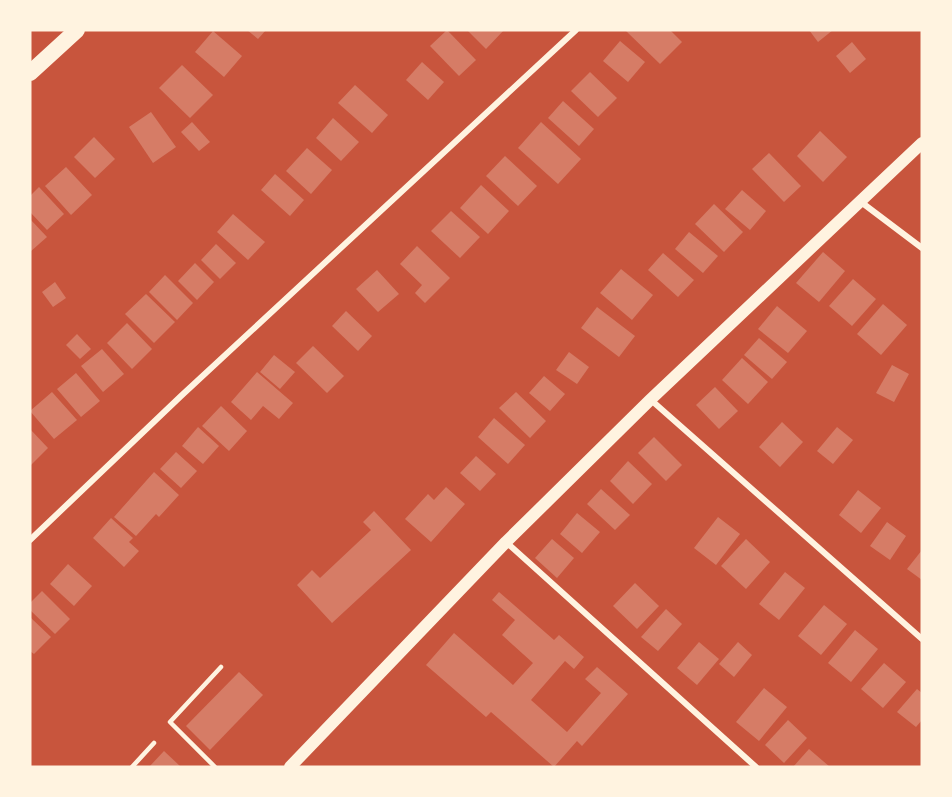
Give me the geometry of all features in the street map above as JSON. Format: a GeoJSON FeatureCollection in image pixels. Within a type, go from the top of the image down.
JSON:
{"type":"FeatureCollection","features":[{"type":"Feature","properties":{"kind":"highway"},"geometry":{"type":"LineString","coordinates":[[30,74],[77,30]]}},
{"type":"Feature","properties":{"kind":"main road"},"geometry":{"type":"LineString","coordinates":[[290,767],[506,542],[650,400],[922,143]]}},
{"type":"Feature","properties":{"kind":"street"},"geometry":{"type":"LineString","coordinates":[[30,540],[181,396],[576,30]]}},
{"type":"Feature","properties":{"kind":"street"},"geometry":{"type":"LineString","coordinates":[[861,202],[922,248]]}},
{"type":"Feature","properties":{"kind":"street"},"geometry":{"type":"LineString","coordinates":[[650,400],[922,639]]}},
{"type":"Feature","properties":{"kind":"street"},"geometry":{"type":"LineString","coordinates":[[506,542],[756,767]]}},
{"type":"Feature","properties":{"kind":"lane"},"geometry":{"type":"LineString","coordinates":[[215,767],[170,723],[221,667]]}},
{"type":"Feature","properties":{"kind":"lane"},"geometry":{"type":"LineString","coordinates":[[132,767],[154,743]]}},
{"type":"Feature","properties":{"kind":"building"},"geometry":{"type":"Polygon","coordinates":[[[247,30],[266,30],[258,39],[247,30]]]}},
{"type":"Feature","properties":{"kind":"building"},"geometry":{"type":"Polygon","coordinates":[[[447,30],[476,60],[459,76],[430,46],[447,30]]]}},
{"type":"Feature","properties":{"kind":"building"},"geometry":{"type":"Polygon","coordinates":[[[467,30],[504,30],[486,49],[467,30]]]}},
{"type":"Feature","properties":{"kind":"building"},"geometry":{"type":"Polygon","coordinates":[[[625,30],[670,30],[682,42],[660,64],[625,30]]]}},
{"type":"Feature","properties":{"kind":"building"},"geometry":{"type":"Polygon","coordinates":[[[809,30],[833,30],[818,42],[809,30]]]}},
{"type":"Feature","properties":{"kind":"building"},"geometry":{"type":"Polygon","coordinates":[[[213,31],[242,56],[224,77],[195,52],[213,31]]]}},
{"type":"Feature","properties":{"kind":"building"},"geometry":{"type":"Polygon","coordinates":[[[620,41],[645,62],[628,82],[603,61],[620,41]]]}},
{"type":"Feature","properties":{"kind":"building"},"geometry":{"type":"Polygon","coordinates":[[[852,42],[866,59],[850,73],[836,56],[852,42]]]}},
{"type":"Feature","properties":{"kind":"building"},"geometry":{"type":"Polygon","coordinates":[[[422,62],[444,82],[428,100],[406,80],[422,62]]]}},
{"type":"Feature","properties":{"kind":"building"},"geometry":{"type":"Polygon","coordinates":[[[182,65],[213,95],[190,118],[159,88],[182,65]]]}},
{"type":"Feature","properties":{"kind":"building"},"geometry":{"type":"Polygon","coordinates":[[[590,72],[617,98],[598,117],[571,91],[590,72]]]}},
{"type":"Feature","properties":{"kind":"building"},"geometry":{"type":"Polygon","coordinates":[[[355,85],[388,115],[372,133],[338,103],[355,85]]]}},
{"type":"Feature","properties":{"kind":"building"},"geometry":{"type":"Polygon","coordinates":[[[563,101],[594,129],[579,146],[548,118],[563,101]]]}},
{"type":"Feature","properties":{"kind":"building"},"geometry":{"type":"Polygon","coordinates":[[[151,112],[176,147],[153,163],[129,127],[151,112]]]}},
{"type":"Feature","properties":{"kind":"building"},"geometry":{"type":"Polygon","coordinates":[[[333,118],[359,142],[341,161],[316,138],[333,118]]]}},
{"type":"Feature","properties":{"kind":"building"},"geometry":{"type":"Polygon","coordinates":[[[192,122],[210,142],[199,151],[181,132],[192,122]]]}},
{"type":"Feature","properties":{"kind":"building"},"geometry":{"type":"Polygon","coordinates":[[[541,122],[581,159],[558,184],[518,148],[541,122]]]}},
{"type":"Feature","properties":{"kind":"building"},"geometry":{"type":"Polygon","coordinates":[[[820,131],[847,157],[823,182],[797,156],[820,131]]]}},
{"type":"Feature","properties":{"kind":"building"},"geometry":{"type":"Polygon","coordinates":[[[94,137],[115,159],[95,178],[74,157],[94,137]]]}},
{"type":"Feature","properties":{"kind":"building"},"geometry":{"type":"Polygon","coordinates":[[[307,148],[332,170],[311,194],[286,171],[307,148]]]}},
{"type":"Feature","properties":{"kind":"building"},"geometry":{"type":"Polygon","coordinates":[[[769,153],[801,186],[784,202],[752,169],[769,153]]]}},
{"type":"Feature","properties":{"kind":"building"},"geometry":{"type":"Polygon","coordinates":[[[505,156],[537,186],[518,206],[486,176],[505,156]]]}},
{"type":"Feature","properties":{"kind":"building"},"geometry":{"type":"Polygon","coordinates":[[[66,167],[92,195],[71,215],[45,186],[66,167]]]}},
{"type":"Feature","properties":{"kind":"building"},"geometry":{"type":"Polygon","coordinates":[[[275,174],[304,200],[290,216],[261,190],[275,174]]]}},
{"type":"Feature","properties":{"kind":"building"},"geometry":{"type":"Polygon","coordinates":[[[481,185],[509,211],[488,234],[460,208],[481,185]]]}},
{"type":"Feature","properties":{"kind":"building"},"geometry":{"type":"Polygon","coordinates":[[[39,187],[64,214],[47,230],[30,212],[30,196],[39,187]]]}},
{"type":"Feature","properties":{"kind":"building"},"geometry":{"type":"Polygon","coordinates":[[[742,190],[766,211],[750,230],[725,209],[742,190]]]}},
{"type":"Feature","properties":{"kind":"building"},"geometry":{"type":"Polygon","coordinates":[[[714,204],[743,232],[724,252],[695,224],[714,204]]]}},
{"type":"Feature","properties":{"kind":"building"},"geometry":{"type":"Polygon","coordinates":[[[451,211],[480,237],[460,258],[431,231],[451,211]]]}},
{"type":"Feature","properties":{"kind":"building"},"geometry":{"type":"Polygon","coordinates":[[[233,214],[265,242],[248,260],[217,232],[233,214]]]}},
{"type":"Feature","properties":{"kind":"building"},"geometry":{"type":"Polygon","coordinates":[[[30,219],[47,237],[30,252],[30,219]]]}},
{"type":"Feature","properties":{"kind":"building"},"geometry":{"type":"Polygon","coordinates":[[[689,232],[718,256],[703,273],[675,249],[689,232]]]}},
{"type":"Feature","properties":{"kind":"building"},"geometry":{"type":"Polygon","coordinates":[[[216,244],[236,263],[220,279],[201,260],[216,244]]]}},
{"type":"Feature","properties":{"kind":"building"},"geometry":{"type":"Polygon","coordinates":[[[417,246],[450,278],[425,303],[415,293],[422,285],[400,264],[417,246]]]}},
{"type":"Feature","properties":{"kind":"building"},"geometry":{"type":"Polygon","coordinates":[[[823,252],[845,271],[819,302],[796,283],[823,252]]]}},
{"type":"Feature","properties":{"kind":"building"},"geometry":{"type":"Polygon","coordinates":[[[663,253],[694,280],[678,297],[648,270],[663,253]]]}},
{"type":"Feature","properties":{"kind":"building"},"geometry":{"type":"Polygon","coordinates":[[[195,263],[214,282],[197,300],[178,281],[195,263]]]}},
{"type":"Feature","properties":{"kind":"building"},"geometry":{"type":"Polygon","coordinates":[[[621,269],[653,295],[632,320],[600,293],[621,269]]]}},
{"type":"Feature","properties":{"kind":"building"},"geometry":{"type":"Polygon","coordinates":[[[377,270],[399,294],[378,312],[356,289],[377,270]]]}},
{"type":"Feature","properties":{"kind":"building"},"geometry":{"type":"Polygon","coordinates":[[[165,275],[193,303],[177,320],[149,292],[165,275]]]}},
{"type":"Feature","properties":{"kind":"building"},"geometry":{"type":"Polygon","coordinates":[[[853,279],[876,299],[852,326],[829,306],[853,279]]]}},
{"type":"Feature","properties":{"kind":"building"},"geometry":{"type":"Polygon","coordinates":[[[55,282],[66,298],[53,307],[42,292],[55,282]]]}},
{"type":"Feature","properties":{"kind":"building"},"geometry":{"type":"Polygon","coordinates":[[[146,294],[175,322],[154,343],[125,314],[146,294]]]}},
{"type":"Feature","properties":{"kind":"building"},"geometry":{"type":"Polygon","coordinates":[[[883,304],[907,325],[881,355],[857,334],[883,304]]]}},
{"type":"Feature","properties":{"kind":"building"},"geometry":{"type":"Polygon","coordinates":[[[777,306],[807,331],[788,353],[758,329],[777,306]]]}},
{"type":"Feature","properties":{"kind":"building"},"geometry":{"type":"Polygon","coordinates":[[[597,307],[635,336],[619,357],[581,328],[597,307]]]}},
{"type":"Feature","properties":{"kind":"building"},"geometry":{"type":"Polygon","coordinates":[[[346,311],[372,336],[358,351],[332,326],[346,311]]]}},
{"type":"Feature","properties":{"kind":"building"},"geometry":{"type":"Polygon","coordinates":[[[127,323],[152,349],[132,369],[107,343],[127,323]]]}},
{"type":"Feature","properties":{"kind":"building"},"geometry":{"type":"Polygon","coordinates":[[[77,334],[91,349],[80,359],[66,345],[77,334]]]}},
{"type":"Feature","properties":{"kind":"building"},"geometry":{"type":"Polygon","coordinates":[[[759,338],[787,362],[772,379],[744,355],[759,338]]]}},
{"type":"Feature","properties":{"kind":"building"},"geometry":{"type":"Polygon","coordinates":[[[313,346],[344,376],[327,393],[296,363],[313,346]]]}},
{"type":"Feature","properties":{"kind":"building"},"geometry":{"type":"Polygon","coordinates":[[[102,349],[124,374],[103,392],[81,366],[102,349]]]}},
{"type":"Feature","properties":{"kind":"building"},"geometry":{"type":"Polygon","coordinates":[[[569,352],[589,367],[577,384],[556,370],[569,352]]]}},
{"type":"Feature","properties":{"kind":"building"},"geometry":{"type":"Polygon","coordinates":[[[274,355],[295,372],[280,389],[260,372],[274,355]]]}},
{"type":"Feature","properties":{"kind":"building"},"geometry":{"type":"Polygon","coordinates":[[[742,358],[768,382],[748,404],[722,380],[742,358]]]}},
{"type":"Feature","properties":{"kind":"building"},"geometry":{"type":"Polygon","coordinates":[[[892,365],[909,374],[894,402],[876,393],[892,365]]]}},
{"type":"Feature","properties":{"kind":"building"},"geometry":{"type":"Polygon","coordinates":[[[257,372],[293,403],[279,419],[263,406],[251,420],[231,402],[257,372]]]}},
{"type":"Feature","properties":{"kind":"building"},"geometry":{"type":"Polygon","coordinates":[[[76,373],[100,401],[81,417],[57,389],[76,373]]]}},
{"type":"Feature","properties":{"kind":"building"},"geometry":{"type":"Polygon","coordinates":[[[544,376],[565,394],[550,411],[529,393],[544,376]]]}},
{"type":"Feature","properties":{"kind":"building"},"geometry":{"type":"Polygon","coordinates":[[[715,387],[738,411],[719,429],[696,405],[715,387]]]}},
{"type":"Feature","properties":{"kind":"building"},"geometry":{"type":"Polygon","coordinates":[[[52,392],[77,420],[54,439],[30,411],[52,392]]]}},
{"type":"Feature","properties":{"kind":"building"},"geometry":{"type":"Polygon","coordinates":[[[516,392],[546,421],[530,438],[499,408],[516,392]]]}},
{"type":"Feature","properties":{"kind":"building"},"geometry":{"type":"Polygon","coordinates":[[[221,406],[247,431],[229,451],[202,426],[221,406]]]}},
{"type":"Feature","properties":{"kind":"building"},"geometry":{"type":"Polygon","coordinates":[[[494,418],[525,445],[508,464],[478,437],[494,418]]]}},
{"type":"Feature","properties":{"kind":"building"},"geometry":{"type":"Polygon","coordinates":[[[782,422],[803,442],[780,467],[759,447],[782,422]]]}},
{"type":"Feature","properties":{"kind":"building"},"geometry":{"type":"Polygon","coordinates":[[[198,427],[219,446],[203,464],[182,446],[198,427]]]}},
{"type":"Feature","properties":{"kind":"building"},"geometry":{"type":"Polygon","coordinates":[[[837,427],[853,440],[833,464],[817,451],[837,427]]]}},
{"type":"Feature","properties":{"kind":"building"},"geometry":{"type":"Polygon","coordinates":[[[30,429],[48,448],[30,466],[30,429]]]}},
{"type":"Feature","properties":{"kind":"building"},"geometry":{"type":"Polygon","coordinates":[[[654,437],[682,465],[666,481],[638,453],[654,437]]]}},
{"type":"Feature","properties":{"kind":"building"},"geometry":{"type":"Polygon","coordinates":[[[176,452],[197,471],[181,488],[160,469],[176,452]]]}},
{"type":"Feature","properties":{"kind":"building"},"geometry":{"type":"Polygon","coordinates":[[[476,456],[496,474],[480,491],[460,473],[476,456]]]}},
{"type":"Feature","properties":{"kind":"building"},"geometry":{"type":"Polygon","coordinates":[[[628,461],[652,484],[633,504],[610,481],[628,461]]]}},
{"type":"Feature","properties":{"kind":"building"},"geometry":{"type":"Polygon","coordinates":[[[154,472],[179,495],[159,517],[156,514],[136,536],[114,517],[154,472]]]}},
{"type":"Feature","properties":{"kind":"building"},"geometry":{"type":"Polygon","coordinates":[[[446,487],[465,504],[431,542],[405,519],[428,494],[434,500],[446,487]]]}},
{"type":"Feature","properties":{"kind":"building"},"geometry":{"type":"Polygon","coordinates":[[[601,489],[630,515],[615,530],[587,504],[601,489]]]}},
{"type":"Feature","properties":{"kind":"building"},"geometry":{"type":"Polygon","coordinates":[[[858,490],[881,508],[861,533],[839,515],[858,490]]]}},
{"type":"Feature","properties":{"kind":"building"},"geometry":{"type":"Polygon","coordinates":[[[374,511],[411,550],[332,623],[297,585],[312,570],[320,578],[371,530],[363,522],[374,511]]]}},
{"type":"Feature","properties":{"kind":"building"},"geometry":{"type":"Polygon","coordinates":[[[577,513],[600,532],[582,553],[560,534],[577,513]]]}},
{"type":"Feature","properties":{"kind":"building"},"geometry":{"type":"Polygon","coordinates":[[[718,517],[740,534],[716,565],[694,548],[718,517]]]}},
{"type":"Feature","properties":{"kind":"building"},"geometry":{"type":"Polygon","coordinates":[[[111,518],[133,538],[129,542],[139,551],[124,567],[93,538],[111,518]]]}},
{"type":"Feature","properties":{"kind":"building"},"geometry":{"type":"Polygon","coordinates":[[[887,522],[906,536],[890,560],[870,546],[887,522]]]}},
{"type":"Feature","properties":{"kind":"building"},"geometry":{"type":"Polygon","coordinates":[[[552,539],[574,558],[557,578],[535,558],[552,539]]]}},
{"type":"Feature","properties":{"kind":"building"},"geometry":{"type":"Polygon","coordinates":[[[746,539],[770,562],[746,589],[721,566],[746,539]]]}},
{"type":"Feature","properties":{"kind":"building"},"geometry":{"type":"Polygon","coordinates":[[[922,550],[922,580],[907,569],[922,550]]]}},
{"type":"Feature","properties":{"kind":"building"},"geometry":{"type":"Polygon","coordinates":[[[68,564],[92,586],[74,606],[50,584],[68,564]]]}},
{"type":"Feature","properties":{"kind":"building"},"geometry":{"type":"Polygon","coordinates":[[[785,572],[805,588],[779,620],[759,604],[785,572]]]}},
{"type":"Feature","properties":{"kind":"building"},"geometry":{"type":"Polygon","coordinates":[[[635,583],[659,606],[637,629],[613,606],[635,583]]]}},
{"type":"Feature","properties":{"kind":"building"},"geometry":{"type":"Polygon","coordinates":[[[42,591],[70,619],[55,634],[30,610],[30,603],[42,591]]]}},
{"type":"Feature","properties":{"kind":"building"},"geometry":{"type":"Polygon","coordinates":[[[499,592],[554,640],[559,635],[584,657],[574,669],[565,661],[531,700],[567,732],[601,693],[585,679],[597,667],[628,694],[582,746],[577,741],[554,767],[491,712],[486,717],[426,665],[454,633],[513,685],[533,663],[502,635],[515,620],[492,600],[499,592]]]}},
{"type":"Feature","properties":{"kind":"building"},"geometry":{"type":"Polygon","coordinates":[[[824,605],[847,624],[821,655],[798,636],[824,605]]]}},
{"type":"Feature","properties":{"kind":"building"},"geometry":{"type":"Polygon","coordinates":[[[666,609],[682,624],[658,651],[641,637],[666,609]]]}},
{"type":"Feature","properties":{"kind":"building"},"geometry":{"type":"Polygon","coordinates":[[[30,617],[51,637],[34,654],[30,651],[30,617]]]}},
{"type":"Feature","properties":{"kind":"building"},"geometry":{"type":"Polygon","coordinates":[[[855,630],[878,649],[851,682],[828,663],[855,630]]]}},
{"type":"Feature","properties":{"kind":"building"},"geometry":{"type":"Polygon","coordinates":[[[699,642],[719,659],[697,685],[677,668],[699,642]]]}},
{"type":"Feature","properties":{"kind":"building"},"geometry":{"type":"Polygon","coordinates":[[[738,642],[752,655],[734,677],[719,664],[738,642]]]}},
{"type":"Feature","properties":{"kind":"building"},"geometry":{"type":"Polygon","coordinates":[[[884,663],[906,682],[883,708],[861,689],[884,663]]]}},
{"type":"Feature","properties":{"kind":"building"},"geometry":{"type":"Polygon","coordinates":[[[239,672],[263,695],[210,750],[186,726],[239,672]]]}},
{"type":"Feature","properties":{"kind":"building"},"geometry":{"type":"Polygon","coordinates":[[[764,688],[787,707],[759,741],[736,722],[764,688]]]}},
{"type":"Feature","properties":{"kind":"building"},"geometry":{"type":"Polygon","coordinates":[[[917,689],[922,693],[922,720],[916,727],[897,712],[917,689]]]}},
{"type":"Feature","properties":{"kind":"building"},"geometry":{"type":"Polygon","coordinates":[[[788,720],[807,738],[784,763],[765,745],[788,720]]]}},
{"type":"Feature","properties":{"kind":"building"},"geometry":{"type":"Polygon","coordinates":[[[809,749],[830,767],[793,767],[809,749]]]}},
{"type":"Feature","properties":{"kind":"building"},"geometry":{"type":"Polygon","coordinates":[[[164,751],[181,767],[149,767],[164,751]]]}}]}
